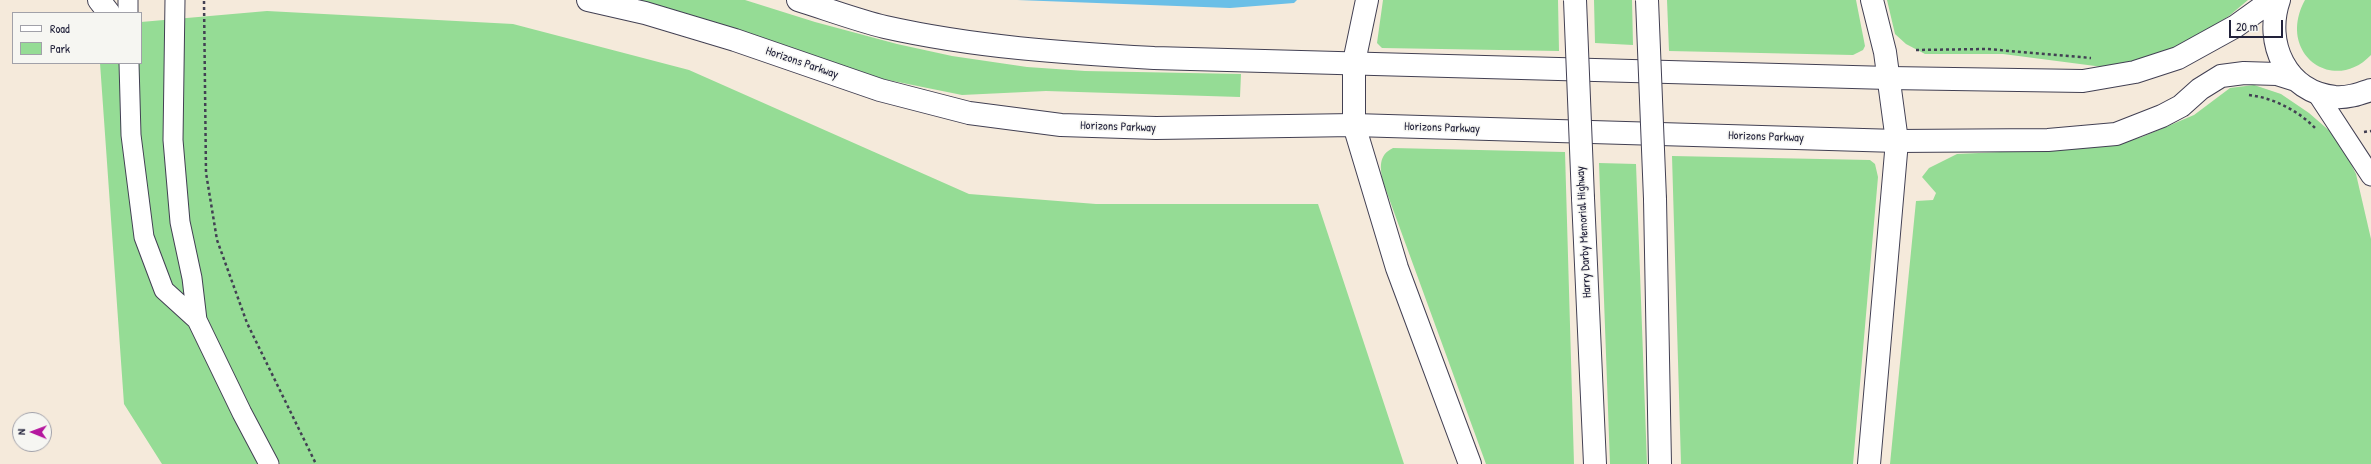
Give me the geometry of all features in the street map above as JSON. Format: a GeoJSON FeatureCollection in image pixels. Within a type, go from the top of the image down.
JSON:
{"type":"FeatureCollection","features":[{"type":"Feature","properties":{"kind":"main road"},"geometry":{"type":"LineString","coordinates":[[99,0],[108,12]]}},
{"type":"Feature","properties":{"kind":"main road","name":"Horizons Parkway"},"geometry":{"type":"LineString","coordinates":[[588,0],[653,15],[735,40],[880,90],[969,114],[1061,125],[1156,128],[1354,125],[1897,141],[2048,140],[2116,134],[2168,112],[2221,76],[2244,73],[2276,74],[2296,80]]}},
{"type":"Feature","properties":{"kind":"main road"},"geometry":{"type":"LineString","coordinates":[[798,0],[884,27],[964,42],[1057,52],[1154,58],[1354,62],[1889,78],[2083,81],[2135,72],[2178,58],[2236,26],[2272,0]]}},
{"type":"Feature","properties":{"kind":"main road"},"geometry":{"type":"LineString","coordinates":[[1367,0],[1354,62],[1354,125],[1397,268],[1470,464]]}},
{"type":"Feature","properties":{"kind":"main road","name":"Harry Darby Memorial Highway"},"geometry":{"type":"LineString","coordinates":[[1575,0],[1595,464]]}},
{"type":"Feature","properties":{"kind":"main road"},"geometry":{"type":"LineString","coordinates":[[1646,0],[1655,199],[1660,464]]}},
{"type":"Feature","properties":{"kind":"main road"},"geometry":{"type":"LineString","coordinates":[[1869,464],[1897,141],[1889,78],[1872,0]]}},
{"type":"Feature","properties":{"kind":"main road"},"geometry":{"type":"LineString","coordinates":[[2279,0],[2274,15],[2274,39],[2281,61],[2296,80],[2316,92],[2335,97],[2354,96],[2371,90]]}},
{"type":"Feature","properties":{"kind":"street"},"geometry":{"type":"LineString","coordinates":[[128,0],[128,12]]}},
{"type":"Feature","properties":{"kind":"street"},"geometry":{"type":"LineString","coordinates":[[175,0],[173,140],[180,222],[192,278],[197,320],[242,413],[269,464]]}},
{"type":"Feature","properties":{"kind":"street"},"geometry":{"type":"LineString","coordinates":[[129,64],[131,135],[144,237],[164,290],[197,320]]}},
{"type":"Feature","properties":{"kind":"street"},"geometry":{"type":"LineString","coordinates":[[2316,92],[2371,176]]}},
{"type":"Feature","properties":{"kind":"path"},"geometry":{"type":"LineString","coordinates":[[204,1],[206,173],[217,240],[247,322],[316,464]]}},
{"type":"Feature","properties":{"kind":"path"},"geometry":{"type":"LineString","coordinates":[[1916,50],[1987,49],[2049,53],[2098,59]]}},
{"type":"Feature","properties":{"kind":"path"},"geometry":{"type":"LineString","coordinates":[[2245,94],[2276,101],[2310,122],[2318,131]]}},
{"type":"Feature","properties":{"kind":"green space"},"geometry":{"type":"Polygon","coordinates":[[[628,0],[745,0],[815,22],[897,44],[952,56],[1027,67],[1085,71],[1241,74],[1240,97],[1046,91],[962,95],[883,79],[686,16],[628,0]]]}},
{"type":"Feature","properties":{"kind":"green space"},"geometry":{"type":"Polygon","coordinates":[[[1383,0],[1558,0],[1559,51],[1382,48],[1377,43],[1383,0]]]}},
{"type":"Feature","properties":{"kind":"green space"},"geometry":{"type":"Polygon","coordinates":[[[1594,0],[1632,0],[1633,45],[1595,43],[1594,0]]]}},
{"type":"Feature","properties":{"kind":"green space"},"geometry":{"type":"Polygon","coordinates":[[[1667,0],[1856,0],[1865,46],[1863,50],[1853,55],[1669,51],[1667,0]]]}},
{"type":"Feature","properties":{"kind":"green space"},"geometry":{"type":"Polygon","coordinates":[[[1887,0],[2248,0],[2229,16],[2192,40],[2143,62],[2103,67],[2003,54],[1925,54],[1906,44],[1895,34],[1887,0]]]}},
{"type":"Feature","properties":{"kind":"green space"},"geometry":{"type":"Polygon","coordinates":[[[2305,0],[2371,0],[2371,55],[2356,66],[2341,71],[2326,69],[2313,62],[2303,51],[2298,37],[2298,19],[2305,0]]]}},
{"type":"Feature","properties":{"kind":"green space"},"geometry":{"type":"Polygon","coordinates":[[[267,11],[513,24],[689,70],[969,194],[1096,204],[1318,204],[1404,464],[162,464],[124,404],[100,64],[142,64],[142,22],[267,11]]]}},
{"type":"Feature","properties":{"kind":"green space"},"geometry":{"type":"Polygon","coordinates":[[[2254,85],[2281,94],[2309,113],[2332,133],[2343,148],[2356,174],[2371,239],[2371,464],[1890,464],[1916,201],[1933,200],[1936,193],[1922,177],[1929,168],[1957,154],[2087,148],[2117,144],[2142,137],[2194,115],[2230,88],[2254,85]]]}},
{"type":"Feature","properties":{"kind":"green space"},"geometry":{"type":"Polygon","coordinates":[[[1393,148],[1565,152],[1574,464],[1486,464],[1383,182],[1381,172],[1382,158],[1393,148]]]}},
{"type":"Feature","properties":{"kind":"green space"},"geometry":{"type":"Polygon","coordinates":[[[1672,156],[1870,160],[1875,164],[1878,177],[1853,464],[1681,464],[1672,156]]]}},
{"type":"Feature","properties":{"kind":"green space"},"geometry":{"type":"Polygon","coordinates":[[[1599,163],[1636,164],[1647,464],[1610,464],[1599,163]]]}},
{"type":"Feature","properties":{"kind":"water"},"geometry":{"type":"Polygon","coordinates":[[[1017,0],[1297,0],[1294,3],[1230,8],[1017,0]]]}}]}
